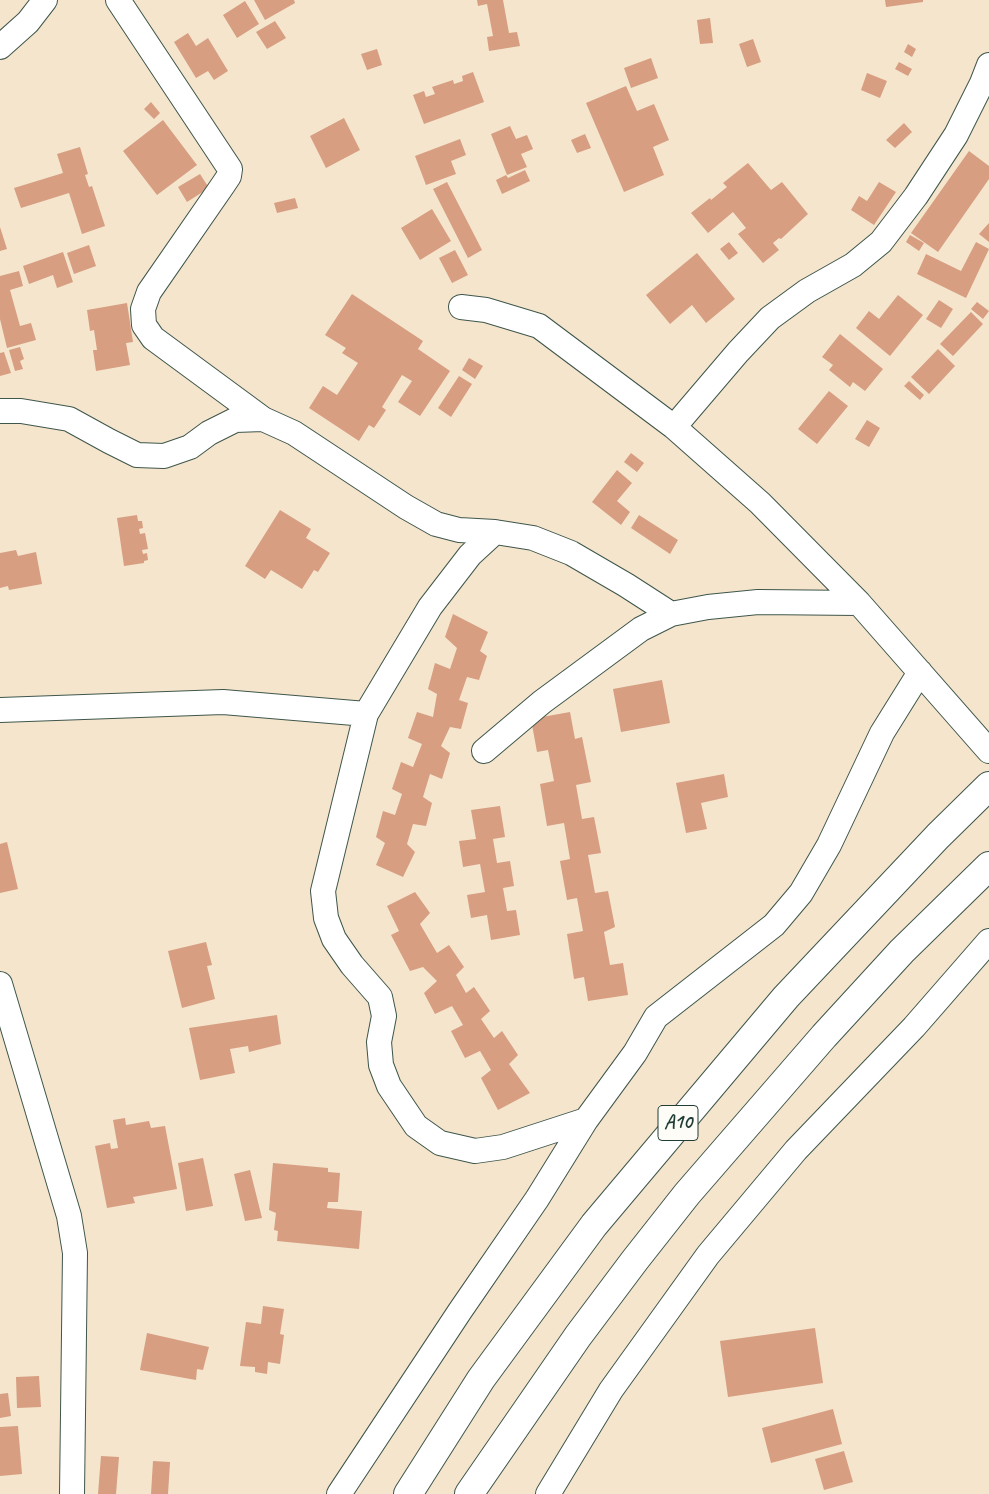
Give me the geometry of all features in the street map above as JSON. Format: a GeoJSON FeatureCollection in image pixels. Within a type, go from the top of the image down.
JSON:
{"type":"FeatureCollection","features":[{"type":"Feature","properties":{"kind":"main road","name":"A10"},"geometry":{"type":"LineString","coordinates":[[408,1494],[481,1380],[534,1304],[594,1224],[786,997],[938,836],[989,786]]}},
{"type":"Feature","properties":{"kind":"main road","name":"A10"},"geometry":{"type":"LineString","coordinates":[[468,1494],[578,1336],[634,1260],[687,1194],[824,1036],[889,965],[989,866]]}},
{"type":"Feature","properties":{"kind":"street"},"geometry":{"type":"LineString","coordinates":[[0,46],[28,22],[45,0]]}},
{"type":"Feature","properties":{"kind":"street"},"geometry":{"type":"LineString","coordinates":[[118,0],[230,168],[226,180],[149,292],[143,309],[144,325],[153,338],[263,419],[294,433],[436,524],[459,530],[495,532],[533,538],[571,554],[626,585],[671,614]]}},
{"type":"Feature","properties":{"kind":"street"},"geometry":{"type":"LineString","coordinates":[[674,427],[738,352],[770,318],[807,291],[853,266],[880,242],[916,196],[956,135],[989,65]]}},
{"type":"Feature","properties":{"kind":"street"},"geometry":{"type":"LineString","coordinates":[[461,307],[486,310],[540,326],[674,427],[760,503],[859,603],[989,751]]}},
{"type":"Feature","properties":{"kind":"street"},"geometry":{"type":"LineString","coordinates":[[0,411],[21,411],[69,419],[109,442],[137,455],[164,456],[190,447],[209,433],[234,420],[263,419]]}},
{"type":"Feature","properties":{"kind":"street"},"geometry":{"type":"LineString","coordinates":[[495,532],[470,555],[430,607],[366,714],[323,891],[326,918],[334,939],[352,965],[380,997],[384,1016],[379,1042],[381,1065],[389,1086],[416,1126],[440,1143],[475,1151],[504,1147],[586,1120]]}},
{"type":"Feature","properties":{"kind":"street"},"geometry":{"type":"LineString","coordinates":[[484,750],[542,702],[627,638],[671,614],[708,607],[758,602],[859,603]]}},
{"type":"Feature","properties":{"kind":"street"},"geometry":{"type":"LineString","coordinates":[[338,1494],[537,1199],[586,1120],[635,1053],[656,1017],[774,925],[801,893],[829,845],[882,733],[920,672]]}},
{"type":"Feature","properties":{"kind":"street"},"geometry":{"type":"LineString","coordinates":[[0,710],[222,702],[366,714]]}},
{"type":"Feature","properties":{"kind":"street"},"geometry":{"type":"LineString","coordinates":[[548,1494],[611,1390],[708,1255],[796,1150],[914,1027],[989,941]]}},
{"type":"Feature","properties":{"kind":"street"},"geometry":{"type":"LineString","coordinates":[[0,984],[69,1216],[75,1253],[72,1494]]}},
{"type":"Feature","properties":{"kind":"building"},"geometry":{"type":"Polygon","coordinates":[[[254,0],[294,0],[295,3],[265,20],[254,0]]]}},
{"type":"Feature","properties":{"kind":"building"},"geometry":{"type":"Polygon","coordinates":[[[477,0],[503,0],[509,33],[517,32],[520,46],[489,51],[487,37],[493,36],[487,4],[478,6],[477,0]]]}},
{"type":"Feature","properties":{"kind":"building"},"geometry":{"type":"Polygon","coordinates":[[[885,0],[923,0],[923,2],[886,7],[885,0]]]}},
{"type":"Feature","properties":{"kind":"building"},"geometry":{"type":"Polygon","coordinates":[[[245,1],[259,24],[237,38],[223,15],[245,1]]]}},
{"type":"Feature","properties":{"kind":"building"},"geometry":{"type":"Polygon","coordinates":[[[710,18],[713,43],[700,44],[697,20],[710,18]]]}},
{"type":"Feature","properties":{"kind":"building"},"geometry":{"type":"Polygon","coordinates":[[[275,21],[286,38],[267,49],[256,32],[275,21]]]}},
{"type":"Feature","properties":{"kind":"building"},"geometry":{"type":"Polygon","coordinates":[[[188,33],[196,46],[208,38],[228,71],[214,80],[208,71],[196,78],[174,42],[188,33]]]}},
{"type":"Feature","properties":{"kind":"building"},"geometry":{"type":"Polygon","coordinates":[[[753,39],[761,62],[747,67],[739,44],[753,39]]]}},
{"type":"Feature","properties":{"kind":"building"},"geometry":{"type":"Polygon","coordinates":[[[908,44],[916,49],[912,57],[904,52],[908,44]]]}},
{"type":"Feature","properties":{"kind":"building"},"geometry":{"type":"Polygon","coordinates":[[[377,49],[382,65],[367,70],[361,54],[377,49]]]}},
{"type":"Feature","properties":{"kind":"building"},"geometry":{"type":"Polygon","coordinates":[[[651,58],[658,78],[631,88],[624,68],[651,58]]]}},
{"type":"Feature","properties":{"kind":"building"},"geometry":{"type":"Polygon","coordinates":[[[899,62],[912,69],[908,76],[895,69],[899,62]]]}},
{"type":"Feature","properties":{"kind":"building"},"geometry":{"type":"Polygon","coordinates":[[[473,72],[484,102],[424,124],[413,95],[424,91],[426,97],[435,94],[432,87],[453,80],[454,84],[463,81],[462,76],[473,72]]]}},
{"type":"Feature","properties":{"kind":"building"},"geometry":{"type":"Polygon","coordinates":[[[867,73],[887,81],[880,98],[861,90],[867,73]]]}},
{"type":"Feature","properties":{"kind":"building"},"geometry":{"type":"Polygon","coordinates":[[[626,86],[637,111],[654,104],[669,140],[653,147],[664,175],[624,192],[586,103],[626,86]]]}},
{"type":"Feature","properties":{"kind":"building"},"geometry":{"type":"Polygon","coordinates":[[[151,102],[160,113],[154,119],[144,109],[151,102]]]}},
{"type":"Feature","properties":{"kind":"building"},"geometry":{"type":"Polygon","coordinates":[[[344,118],[360,150],[326,168],[310,136],[344,118]]]}},
{"type":"Feature","properties":{"kind":"building"},"geometry":{"type":"Polygon","coordinates":[[[163,120],[197,165],[157,195],[123,151],[163,120]]]}},
{"type":"Feature","properties":{"kind":"building"},"geometry":{"type":"Polygon","coordinates":[[[904,123],[912,132],[895,148],[886,140],[904,123]]]}},
{"type":"Feature","properties":{"kind":"building"},"geometry":{"type":"Polygon","coordinates":[[[510,126],[516,139],[527,135],[533,149],[521,154],[527,167],[507,175],[491,134],[510,126]]]}},
{"type":"Feature","properties":{"kind":"building"},"geometry":{"type":"Polygon","coordinates":[[[585,134],[591,148],[577,153],[571,140],[585,134]]]}},
{"type":"Feature","properties":{"kind":"building"},"geometry":{"type":"Polygon","coordinates":[[[460,139],[466,155],[451,161],[456,174],[426,185],[415,156],[460,139]]]}},
{"type":"Feature","properties":{"kind":"building"},"geometry":{"type":"Polygon","coordinates":[[[80,147],[88,174],[85,175],[89,187],[92,186],[105,226],[82,234],[69,193],[21,208],[14,188],[63,173],[57,154],[80,147]]]}},
{"type":"Feature","properties":{"kind":"building"},"geometry":{"type":"Polygon","coordinates":[[[969,151],[989,166],[989,179],[938,252],[911,233],[969,151]]]}},
{"type":"Feature","properties":{"kind":"building"},"geometry":{"type":"Polygon","coordinates":[[[748,163],[771,190],[782,182],[808,214],[781,239],[779,238],[773,243],[779,250],[763,263],[738,234],[746,228],[733,212],[708,233],[691,213],[727,187],[723,183],[748,163]]]}},
{"type":"Feature","properties":{"kind":"building"},"geometry":{"type":"Polygon","coordinates":[[[525,170],[530,181],[502,194],[496,180],[506,175],[508,178],[525,170]]]}},
{"type":"Feature","properties":{"kind":"building"},"geometry":{"type":"Polygon","coordinates":[[[200,174],[209,188],[187,202],[178,187],[200,174]]]}},
{"type":"Feature","properties":{"kind":"building"},"geometry":{"type":"Polygon","coordinates":[[[447,182],[482,250],[468,258],[433,189],[447,182]]]}},
{"type":"Feature","properties":{"kind":"building"},"geometry":{"type":"Polygon","coordinates":[[[879,182],[896,192],[874,225],[851,210],[859,196],[867,201],[879,182]]]}},
{"type":"Feature","properties":{"kind":"building"},"geometry":{"type":"Polygon","coordinates":[[[295,198],[298,208],[277,213],[274,203],[295,198]]]}},
{"type":"Feature","properties":{"kind":"building"},"geometry":{"type":"Polygon","coordinates":[[[432,209],[451,241],[420,260],[401,228],[432,209]]]}},
{"type":"Feature","properties":{"kind":"building"},"geometry":{"type":"Polygon","coordinates":[[[989,223],[989,242],[979,234],[989,223]]]}},
{"type":"Feature","properties":{"kind":"building"},"geometry":{"type":"Polygon","coordinates":[[[0,227],[7,249],[0,251],[0,227]]]}},
{"type":"Feature","properties":{"kind":"building"},"geometry":{"type":"Polygon","coordinates":[[[910,235],[924,243],[919,251],[906,242],[910,235]]]}},
{"type":"Feature","properties":{"kind":"building"},"geometry":{"type":"Polygon","coordinates":[[[729,242],[738,253],[729,260],[720,249],[729,242]]]}},
{"type":"Feature","properties":{"kind":"building"},"geometry":{"type":"Polygon","coordinates":[[[976,242],[989,249],[966,298],[917,274],[926,254],[961,271],[976,242]]]}},
{"type":"Feature","properties":{"kind":"building"},"geometry":{"type":"Polygon","coordinates":[[[89,245],[96,266],[74,274],[67,253],[89,245]]]}},
{"type":"Feature","properties":{"kind":"building"},"geometry":{"type":"Polygon","coordinates":[[[455,250],[468,275],[452,283],[439,258],[455,250]]]}},
{"type":"Feature","properties":{"kind":"building"},"geometry":{"type":"Polygon","coordinates":[[[63,252],[73,282],[57,288],[53,275],[29,284],[23,266],[63,252]]]}},
{"type":"Feature","properties":{"kind":"building"},"geometry":{"type":"Polygon","coordinates":[[[697,253],[735,299],[706,323],[692,305],[670,324],[646,295],[697,253]]]}},
{"type":"Feature","properties":{"kind":"building"},"geometry":{"type":"Polygon","coordinates":[[[19,271],[23,286],[10,290],[20,326],[31,323],[36,340],[7,348],[0,319],[0,276],[19,271]]]}},
{"type":"Feature","properties":{"kind":"building"},"geometry":{"type":"Polygon","coordinates":[[[352,294],[423,341],[418,349],[450,371],[420,416],[398,402],[412,381],[402,375],[382,407],[386,410],[374,428],[369,425],[359,441],[309,408],[323,386],[337,395],[358,363],[342,353],[346,348],[325,335],[352,294]]]}},
{"type":"Feature","properties":{"kind":"building"},"geometry":{"type":"Polygon","coordinates":[[[898,295],[923,315],[890,356],[856,328],[869,311],[879,319],[898,295]]]}},
{"type":"Feature","properties":{"kind":"building"},"geometry":{"type":"Polygon","coordinates":[[[939,300],[953,309],[941,328],[926,319],[939,300]]]}},
{"type":"Feature","properties":{"kind":"building"},"geometry":{"type":"Polygon","coordinates":[[[977,302],[989,311],[983,319],[971,309],[977,302]]]}},
{"type":"Feature","properties":{"kind":"building"},"geometry":{"type":"Polygon","coordinates":[[[127,303],[133,342],[126,343],[130,365],[96,371],[93,350],[97,350],[94,330],[90,331],[87,310],[127,303]]]}},
{"type":"Feature","properties":{"kind":"building"},"geometry":{"type":"Polygon","coordinates":[[[971,312],[983,324],[953,356],[940,344],[971,312]]]}},
{"type":"Feature","properties":{"kind":"building"},"geometry":{"type":"Polygon","coordinates":[[[840,334],[883,369],[865,391],[853,382],[850,387],[829,370],[833,365],[822,357],[840,334]]]}},
{"type":"Feature","properties":{"kind":"building"},"geometry":{"type":"Polygon","coordinates":[[[20,347],[24,359],[20,361],[23,369],[15,371],[9,350],[20,347]]]}},
{"type":"Feature","properties":{"kind":"building"},"geometry":{"type":"Polygon","coordinates":[[[938,349],[955,366],[929,394],[911,377],[938,349]]]}},
{"type":"Feature","properties":{"kind":"building"},"geometry":{"type":"Polygon","coordinates":[[[4,352],[11,373],[0,376],[0,353],[4,352]]]}},
{"type":"Feature","properties":{"kind":"building"},"geometry":{"type":"Polygon","coordinates":[[[469,358],[483,366],[475,379],[462,370],[469,358]]]}},
{"type":"Feature","properties":{"kind":"building"},"geometry":{"type":"Polygon","coordinates":[[[459,376],[472,384],[451,417],[438,408],[459,376]]]}},
{"type":"Feature","properties":{"kind":"building"},"geometry":{"type":"Polygon","coordinates":[[[909,381],[924,395],[920,400],[904,386],[909,381]]]}},
{"type":"Feature","properties":{"kind":"building"},"geometry":{"type":"Polygon","coordinates":[[[829,391],[848,406],[817,444],[798,429],[829,391]]]}},
{"type":"Feature","properties":{"kind":"building"},"geometry":{"type":"Polygon","coordinates":[[[867,420],[880,428],[869,447],[855,439],[867,420]]]}},
{"type":"Feature","properties":{"kind":"building"},"geometry":{"type":"Polygon","coordinates":[[[631,453],[644,463],[637,472],[624,462],[631,453]]]}},
{"type":"Feature","properties":{"kind":"building"},"geometry":{"type":"Polygon","coordinates":[[[617,470],[632,483],[617,501],[630,512],[621,525],[592,502],[617,470]]]}},
{"type":"Feature","properties":{"kind":"building"},"geometry":{"type":"Polygon","coordinates":[[[280,510],[311,529],[306,538],[330,553],[318,572],[314,570],[302,589],[271,570],[265,579],[245,566],[280,510]]]}},
{"type":"Feature","properties":{"kind":"building"},"geometry":{"type":"Polygon","coordinates":[[[137,515],[138,521],[142,521],[143,528],[139,529],[140,534],[145,533],[148,549],[142,550],[143,554],[147,553],[148,560],[144,561],[144,563],[124,566],[117,518],[137,515]]]}},
{"type":"Feature","properties":{"kind":"building"},"geometry":{"type":"Polygon","coordinates":[[[639,515],[678,540],[670,554],[631,528],[639,515]]]}},
{"type":"Feature","properties":{"kind":"building"},"geometry":{"type":"Polygon","coordinates":[[[16,550],[18,556],[36,552],[42,584],[9,590],[8,586],[0,588],[0,553],[16,550]]]}},
{"type":"Feature","properties":{"kind":"building"},"geometry":{"type":"Polygon","coordinates":[[[453,614],[488,632],[480,651],[487,656],[479,680],[467,677],[459,700],[468,703],[461,729],[450,727],[441,746],[450,753],[442,779],[430,774],[423,797],[432,803],[426,826],[413,824],[407,844],[415,852],[403,877],[376,865],[385,843],[376,837],[383,811],[395,815],[402,794],[392,789],[401,762],[413,767],[422,744],[408,738],[417,712],[433,717],[437,694],[428,689],[435,663],[450,669],[457,648],[445,637],[453,614]]]}},
{"type":"Feature","properties":{"kind":"building"},"geometry":{"type":"Polygon","coordinates":[[[662,680],[670,723],[621,732],[613,689],[662,680]]]}},
{"type":"Feature","properties":{"kind":"building"},"geometry":{"type":"Polygon","coordinates":[[[570,712],[575,739],[582,737],[591,782],[576,785],[582,819],[594,817],[601,853],[588,855],[595,893],[608,891],[615,927],[604,932],[610,965],[623,963],[628,995],[588,1001],[584,977],[574,979],[567,934],[583,931],[577,898],[567,900],[560,861],[570,859],[564,823],[547,826],[540,784],[554,781],[548,750],[537,752],[531,719],[570,712]]]}},
{"type":"Feature","properties":{"kind":"building"},"geometry":{"type":"Polygon","coordinates":[[[724,774],[728,797],[701,803],[707,829],[686,833],[676,783],[724,774]]]}},
{"type":"Feature","properties":{"kind":"building"},"geometry":{"type":"Polygon","coordinates":[[[500,806],[505,837],[493,839],[497,863],[510,861],[514,886],[503,888],[507,911],[516,910],[520,935],[491,940],[487,915],[471,918],[467,895],[485,892],[480,864],[463,867],[459,841],[476,839],[471,810],[500,806]]]}},
{"type":"Feature","properties":{"kind":"building"},"geometry":{"type":"Polygon","coordinates":[[[7,842],[18,889],[0,893],[0,844],[7,842]]]}},
{"type":"Feature","properties":{"kind":"building"},"geometry":{"type":"Polygon","coordinates":[[[415,892],[430,913],[420,924],[437,953],[449,945],[464,967],[456,975],[466,993],[474,987],[490,1011],[481,1019],[494,1038],[502,1031],[518,1055],[509,1064],[530,1093],[498,1110],[481,1078],[491,1070],[480,1051],[465,1058],[451,1031],[463,1025],[452,1006],[435,1014],[424,993],[437,981],[423,967],[410,971],[391,935],[399,931],[387,906],[415,892]]]}},
{"type":"Feature","properties":{"kind":"building"},"geometry":{"type":"Polygon","coordinates":[[[206,942],[212,965],[207,966],[215,999],[182,1008],[168,951],[206,942]]]}},
{"type":"Feature","properties":{"kind":"building"},"geometry":{"type":"Polygon","coordinates":[[[277,1015],[281,1044],[249,1052],[248,1046],[230,1049],[235,1073],[200,1080],[189,1028],[277,1015]]]}},
{"type":"Feature","properties":{"kind":"building"},"geometry":{"type":"Polygon","coordinates":[[[125,1118],[126,1125],[149,1121],[151,1128],[165,1126],[177,1189],[133,1197],[135,1203],[107,1208],[95,1146],[110,1143],[111,1149],[118,1148],[113,1120],[125,1118]]]}},
{"type":"Feature","properties":{"kind":"building"},"geometry":{"type":"Polygon","coordinates":[[[203,1158],[213,1206],[186,1211],[178,1163],[203,1158]]]}},
{"type":"Feature","properties":{"kind":"building"},"geometry":{"type":"Polygon","coordinates":[[[273,1163],[328,1168],[328,1172],[340,1173],[338,1202],[328,1202],[327,1208],[362,1211],[359,1249],[277,1241],[278,1231],[274,1230],[276,1213],[269,1210],[273,1163]]]}},
{"type":"Feature","properties":{"kind":"building"},"geometry":{"type":"Polygon","coordinates":[[[250,1170],[262,1218],[245,1221],[234,1174],[250,1170]]]}},
{"type":"Feature","properties":{"kind":"building"},"geometry":{"type":"Polygon","coordinates":[[[263,1306],[284,1309],[280,1334],[284,1335],[280,1364],[268,1362],[267,1374],[255,1372],[255,1367],[240,1366],[246,1322],[261,1324],[263,1306]]]}},
{"type":"Feature","properties":{"kind":"building"},"geometry":{"type":"Polygon","coordinates":[[[815,1328],[823,1383],[728,1397],[720,1341],[815,1328]]]}},
{"type":"Feature","properties":{"kind":"building"},"geometry":{"type":"Polygon","coordinates":[[[147,1333],[209,1347],[203,1370],[197,1369],[196,1380],[140,1370],[147,1333]]]}},
{"type":"Feature","properties":{"kind":"building"},"geometry":{"type":"Polygon","coordinates":[[[39,1376],[41,1407],[17,1408],[16,1377],[39,1376]]]}},
{"type":"Feature","properties":{"kind":"building"},"geometry":{"type":"Polygon","coordinates":[[[8,1393],[11,1416],[0,1418],[0,1394],[8,1393]]]}},
{"type":"Feature","properties":{"kind":"building"},"geometry":{"type":"Polygon","coordinates":[[[833,1409],[842,1444],[771,1463],[762,1428],[833,1409]]]}},
{"type":"Feature","properties":{"kind":"building"},"geometry":{"type":"Polygon","coordinates":[[[18,1426],[22,1474],[0,1476],[0,1427],[18,1426]]]}},
{"type":"Feature","properties":{"kind":"building"},"geometry":{"type":"Polygon","coordinates":[[[844,1451],[853,1482],[824,1490],[815,1459],[844,1451]]]}},
{"type":"Feature","properties":{"kind":"building"},"geometry":{"type":"Polygon","coordinates":[[[101,1456],[119,1457],[116,1494],[98,1494],[101,1456]]]}},
{"type":"Feature","properties":{"kind":"building"},"geometry":{"type":"Polygon","coordinates":[[[153,1461],[170,1462],[168,1494],[151,1494],[153,1461]]]}}]}
